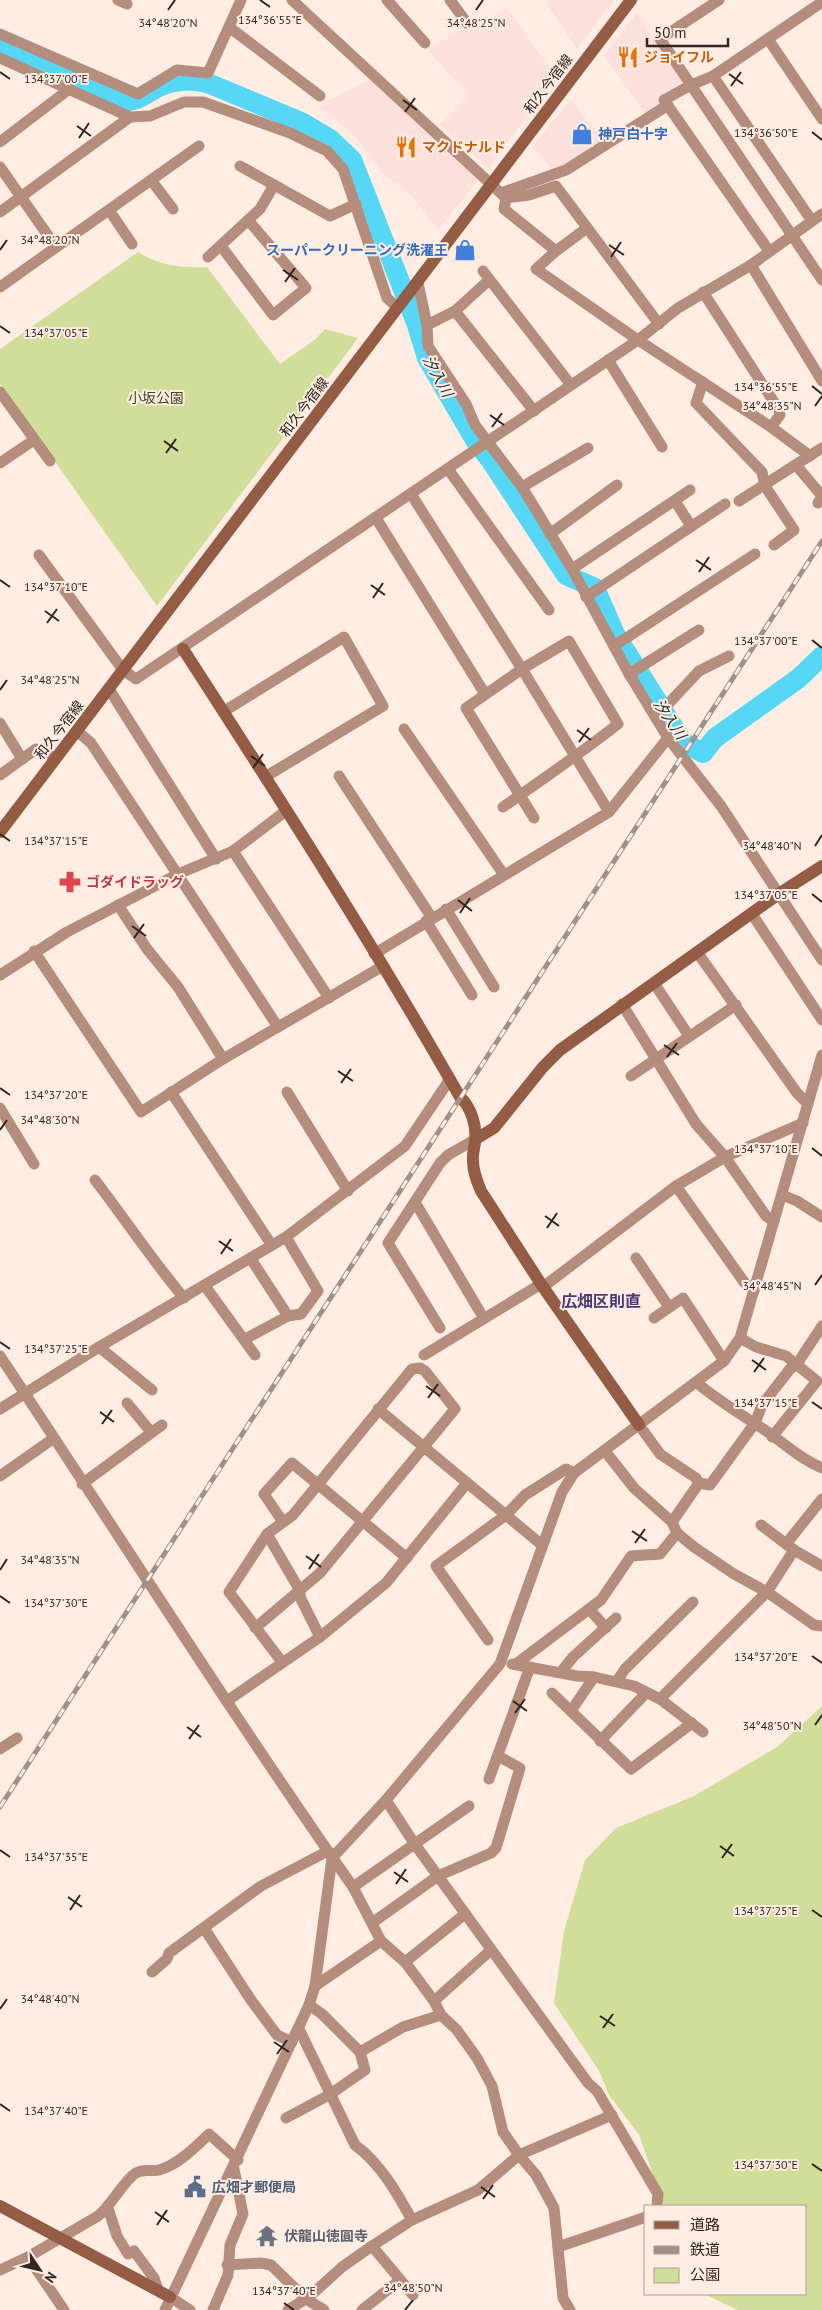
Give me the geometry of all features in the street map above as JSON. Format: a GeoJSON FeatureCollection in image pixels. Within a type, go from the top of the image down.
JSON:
{"type":"FeatureCollection","features":[{"type":"Feature","properties":{"kind":"street"},"geometry":{"type":"LineString","coordinates":[[0,34],[138,94],[177,70],[208,73],[241,0]]}},
{"type":"Feature","properties":{"kind":"street"},"geometry":{"type":"LineString","coordinates":[[292,0],[504,195],[529,195],[556,186],[659,324]]}},
{"type":"Feature","properties":{"kind":"street"},"geometry":{"type":"LineString","coordinates":[[387,0],[425,42]]}},
{"type":"Feature","properties":{"kind":"street"},"geometry":{"type":"LineString","coordinates":[[450,0],[467,23]]}},
{"type":"Feature","properties":{"kind":"street","name":"和久今宿線"},"geometry":{"type":"LineString","coordinates":[[0,832],[631,0]]}},
{"type":"Feature","properties":{"kind":"street"},"geometry":{"type":"LineString","coordinates":[[719,0],[660,39],[822,280]]}},
{"type":"Feature","properties":{"kind":"street"},"geometry":{"type":"LineString","coordinates":[[769,251],[664,100],[691,85],[714,76],[822,2]]}},
{"type":"Feature","properties":{"kind":"street"},"geometry":{"type":"LineString","coordinates":[[229,27],[320,96]]}},
{"type":"Feature","properties":{"kind":"street"},"geometry":{"type":"LineString","coordinates":[[768,39],[822,119]]}},
{"type":"Feature","properties":{"kind":"street"},"geometry":{"type":"LineString","coordinates":[[2,62],[130,117],[150,116],[184,102],[203,102],[290,133],[327,151],[343,169],[387,298],[398,308]]}},
{"type":"Feature","properties":{"kind":"street"},"geometry":{"type":"LineString","coordinates":[[714,76],[812,222]]}},
{"type":"Feature","properties":{"kind":"street"},"geometry":{"type":"LineString","coordinates":[[0,142],[68,90]]}},
{"type":"Feature","properties":{"kind":"street"},"geometry":{"type":"LineString","coordinates":[[504,195],[566,170],[668,105]]}},
{"type":"Feature","properties":{"kind":"street"},"geometry":{"type":"LineString","coordinates":[[0,212],[130,117]]}},
{"type":"Feature","properties":{"kind":"street"},"geometry":{"type":"LineString","coordinates":[[0,287],[199,146]]}},
{"type":"Feature","properties":{"kind":"street"},"geometry":{"type":"LineString","coordinates":[[240,166],[330,216],[356,204]]}},
{"type":"Feature","properties":{"kind":"street"},"geometry":{"type":"LineString","coordinates":[[0,167],[56,247]]}},
{"type":"Feature","properties":{"kind":"street"},"geometry":{"type":"LineString","coordinates":[[151,180],[173,209]]}},
{"type":"Feature","properties":{"kind":"street"},"geometry":{"type":"LineString","coordinates":[[208,257],[260,210],[274,185]]}},
{"type":"Feature","properties":{"kind":"street"},"geometry":{"type":"LineString","coordinates":[[504,195],[504,209],[556,251]]}},
{"type":"Feature","properties":{"kind":"street"},"geometry":{"type":"LineString","coordinates":[[109,210],[132,244]]}},
{"type":"Feature","properties":{"kind":"street"},"geometry":{"type":"LineString","coordinates":[[39,555],[123,670],[136,679],[638,340],[678,308],[751,264],[822,214]]}},
{"type":"Feature","properties":{"kind":"street"},"geometry":{"type":"LineString","coordinates":[[220,246],[272,315],[306,288],[248,220]]}},
{"type":"Feature","properties":{"kind":"street"},"geometry":{"type":"LineString","coordinates":[[587,228],[536,269],[638,340],[771,427],[810,456]]}},
{"type":"Feature","properties":{"kind":"street"},"geometry":{"type":"LineString","coordinates":[[751,264],[822,381]]}},
{"type":"Feature","properties":{"kind":"street"},"geometry":{"type":"LineString","coordinates":[[427,325],[454,311],[486,276],[571,385]]}},
{"type":"Feature","properties":{"kind":"street"},"geometry":{"type":"LineString","coordinates":[[415,286],[427,325],[428,346],[466,404],[475,425],[522,487],[572,569],[586,596],[617,644],[630,674],[657,716],[668,738],[721,806],[780,893],[822,960]]}},
{"type":"Feature","properties":{"kind":"street"},"geometry":{"type":"LineString","coordinates":[[703,292],[779,410],[780,414],[771,427]]}},
{"type":"Feature","properties":{"kind":"street"},"geometry":{"type":"LineString","coordinates":[[454,311],[534,410]]}},
{"type":"Feature","properties":{"kind":"street"},"geometry":{"type":"LineString","coordinates":[[608,360],[662,447]]}},
{"type":"Feature","properties":{"kind":"street"},"geometry":{"type":"LineString","coordinates":[[703,382],[696,403],[762,472],[765,486],[794,530],[774,545]]}},
{"type":"Feature","properties":{"kind":"street"},"geometry":{"type":"LineString","coordinates":[[1,394],[50,461]]}},
{"type":"Feature","properties":{"kind":"street"},"geometry":{"type":"LineString","coordinates":[[0,463],[34,440]]}},
{"type":"Feature","properties":{"kind":"street"},"geometry":{"type":"LineString","coordinates":[[522,487],[588,448]]}},
{"type":"Feature","properties":{"kind":"street"},"geometry":{"type":"LineString","coordinates":[[739,501],[822,448]]}},
{"type":"Feature","properties":{"kind":"street"},"geometry":{"type":"LineString","coordinates":[[796,466],[822,496],[818,503]]}},
{"type":"Feature","properties":{"kind":"street"},"geometry":{"type":"LineString","coordinates":[[448,469],[549,610]]}},
{"type":"Feature","properties":{"kind":"street"},"geometry":{"type":"LineString","coordinates":[[550,534],[617,485]]}},
{"type":"Feature","properties":{"kind":"street"},"geometry":{"type":"LineString","coordinates":[[572,569],[690,490]]}},
{"type":"Feature","properties":{"kind":"street"},"geometry":{"type":"LineString","coordinates":[[411,494],[522,668],[609,812]]}},
{"type":"Feature","properties":{"kind":"street"},"geometry":{"type":"LineString","coordinates":[[675,500],[691,526]]}},
{"type":"Feature","properties":{"kind":"street"},"geometry":{"type":"LineString","coordinates":[[586,596],[725,504]]}},
{"type":"Feature","properties":{"kind":"street"},"geometry":{"type":"LineString","coordinates":[[376,518],[485,694]]}},
{"type":"Feature","properties":{"kind":"street"},"geometry":{"type":"LineString","coordinates":[[617,644],[755,554]]}},
{"type":"Feature","properties":{"kind":"street"},"geometry":{"type":"LineString","coordinates":[[630,674],[699,630]]}},
{"type":"Feature","properties":{"kind":"street"},"geometry":{"type":"LineString","coordinates":[[223,712],[344,637],[383,706],[265,777]]}},
{"type":"Feature","properties":{"kind":"street"},"geometry":{"type":"LineString","coordinates":[[503,806],[520,795],[576,757],[618,724],[569,641],[522,668],[466,708],[520,795],[534,818]]}},
{"type":"Feature","properties":{"kind":"street"},"geometry":{"type":"LineString","coordinates":[[183,649],[287,810],[383,966],[470,1113],[476,1138],[472,1159],[474,1176],[481,1191],[542,1286],[660,1454],[696,1478],[699,1483],[710,1485],[755,1423],[762,1405],[796,1364],[822,1326]]}},
{"type":"Feature","properties":{"kind":"street"},"geometry":{"type":"LineString","coordinates":[[657,716],[699,671],[729,656]]}},
{"type":"Feature","properties":{"kind":"street"},"geometry":{"type":"LineString","coordinates":[[108,689],[216,859]]}},
{"type":"Feature","properties":{"kind":"street"},"geometry":{"type":"LineString","coordinates":[[1,728],[22,759]]}},
{"type":"Feature","properties":{"kind":"street"},"geometry":{"type":"LineString","coordinates":[[404,729],[504,875]]}},
{"type":"Feature","properties":{"kind":"street"},"geometry":{"type":"LineString","coordinates":[[77,732],[91,743],[278,1027]]}},
{"type":"Feature","properties":{"kind":"street"},"geometry":{"type":"LineString","coordinates":[[374,954],[429,919],[609,812],[668,738]]}},
{"type":"Feature","properties":{"kind":"street"},"geometry":{"type":"LineString","coordinates":[[0,775],[36,749],[46,752],[55,759]]}},
{"type":"Feature","properties":{"kind":"street"},"geometry":{"type":"LineString","coordinates":[[339,776],[429,919],[472,995]]}},
{"type":"Feature","properties":{"kind":"street"},"geometry":{"type":"LineString","coordinates":[[0,975],[34,951],[118,905],[178,874],[233,851],[287,810]]}},
{"type":"Feature","properties":{"kind":"street"},"geometry":{"type":"LineString","coordinates":[[233,851],[329,998]]}},
{"type":"Feature","properties":{"kind":"street"},"geometry":{"type":"LineString","coordinates":[[440,1328],[388,1243],[448,1155],[494,1128],[543,1067],[560,1050],[780,893],[822,866]]}},
{"type":"Feature","properties":{"kind":"street"},"geometry":{"type":"LineString","coordinates":[[118,905],[147,949],[178,987],[223,1059]]}},
{"type":"Feature","properties":{"kind":"street"},"geometry":{"type":"LineString","coordinates":[[446,909],[494,987]]}},
{"type":"Feature","properties":{"kind":"street"},"geometry":{"type":"LineString","coordinates":[[752,914],[822,1020]]}},
{"type":"Feature","properties":{"kind":"street"},"geometry":{"type":"LineString","coordinates":[[34,951],[141,1112],[223,1059],[383,966]]}},
{"type":"Feature","properties":{"kind":"street"},"geometry":{"type":"LineString","coordinates":[[697,952],[797,1094],[808,1104]]}},
{"type":"Feature","properties":{"kind":"street"},"geometry":{"type":"LineString","coordinates":[[654,983],[689,1036]]}},
{"type":"Feature","properties":{"kind":"street"},"geometry":{"type":"LineString","coordinates":[[622,1004],[696,1124],[724,1157],[766,1216],[774,1221]]}},
{"type":"Feature","properties":{"kind":"street"},"geometry":{"type":"LineString","coordinates":[[631,1076],[736,1005]]}},
{"type":"Feature","properties":{"kind":"street"},"geometry":{"type":"LineString","coordinates":[[152,1972],[167,1959],[170,1953],[261,1886],[330,1855],[386,1800],[500,1664],[562,1492],[574,1473],[724,1361],[740,1338],[822,1055]]}},
{"type":"Feature","properties":{"kind":"street"},"geometry":{"type":"LineString","coordinates":[[0,1408],[99,1347],[251,1259],[271,1244],[286,1237],[405,1146],[450,1079]]}},
{"type":"Feature","properties":{"kind":"street"},"geometry":{"type":"LineString","coordinates":[[171,1092],[271,1244]]}},
{"type":"Feature","properties":{"kind":"street"},"geometry":{"type":"LineString","coordinates":[[287,1092],[348,1191]]}},
{"type":"Feature","properties":{"kind":"street"},"geometry":{"type":"LineString","coordinates":[[0,1108],[34,1164]]}},
{"type":"Feature","properties":{"kind":"street"},"geometry":{"type":"LineString","coordinates":[[424,1356],[542,1286],[676,1186],[724,1157],[803,1123]]}},
{"type":"Feature","properties":{"kind":"street"},"geometry":{"type":"LineString","coordinates":[[95,1180],[137,1234],[155,1263],[184,1298]]}},
{"type":"Feature","properties":{"kind":"street"},"geometry":{"type":"LineString","coordinates":[[676,1186],[744,1282],[754,1291]]}},
{"type":"Feature","properties":{"kind":"street"},"geometry":{"type":"LineString","coordinates":[[782,1195],[810,1208],[822,1217]]}},
{"type":"Feature","properties":{"kind":"street"},"geometry":{"type":"LineString","coordinates":[[415,1202],[480,1312]]}},
{"type":"Feature","properties":{"kind":"street"},"geometry":{"type":"LineString","coordinates":[[245,1339],[288,1316],[301,1314],[318,1290],[286,1237]]}},
{"type":"Feature","properties":{"kind":"street"},"geometry":{"type":"LineString","coordinates":[[636,1258],[669,1307]]}},
{"type":"Feature","properties":{"kind":"street"},"geometry":{"type":"LineString","coordinates":[[251,1259],[288,1316]]}},
{"type":"Feature","properties":{"kind":"street"},"geometry":{"type":"LineString","coordinates":[[205,1286],[255,1355]]}},
{"type":"Feature","properties":{"kind":"street"},"geometry":{"type":"LineString","coordinates":[[654,1318],[683,1298],[724,1361]]}},
{"type":"Feature","properties":{"kind":"street"},"geometry":{"type":"LineString","coordinates":[[740,1338],[756,1347],[786,1356],[817,1382],[772,1437]]}},
{"type":"Feature","properties":{"kind":"street"},"geometry":{"type":"LineString","coordinates":[[99,1347],[152,1390]]}},
{"type":"Feature","properties":{"kind":"street"},"geometry":{"type":"LineString","coordinates":[[0,1356],[82,1484],[353,1887],[381,1941],[405,1962],[434,2001],[441,2014],[458,2030],[477,2058],[492,2086],[503,2132],[519,2156],[536,2175],[554,2208],[563,2298],[570,2310]]}},
{"type":"Feature","properties":{"kind":"street"},"geometry":{"type":"LineString","coordinates":[[255,1628],[320,1573],[455,1408],[420,1368],[412,1369],[293,1514],[267,1534],[228,1592],[255,1628],[282,1662]]}},
{"type":"Feature","properties":{"kind":"street"},"geometry":{"type":"LineString","coordinates":[[697,1383],[716,1399],[755,1423],[802,1458],[822,1468]]}},
{"type":"Feature","properties":{"kind":"street"},"geometry":{"type":"LineString","coordinates":[[127,1403],[151,1432]]}},
{"type":"Feature","properties":{"kind":"street"},"geometry":{"type":"LineString","coordinates":[[378,1409],[542,1545]]}},
{"type":"Feature","properties":{"kind":"street"},"geometry":{"type":"LineString","coordinates":[[82,1484],[162,1425]]}},
{"type":"Feature","properties":{"kind":"street"},"geometry":{"type":"LineString","coordinates":[[0,1476],[54,1438]]}},
{"type":"Feature","properties":{"kind":"street"},"geometry":{"type":"LineString","coordinates":[[605,1451],[634,1488],[672,1522],[677,1533],[734,1574],[767,1592],[814,1626],[822,1626]]}},
{"type":"Feature","properties":{"kind":"street"},"geometry":{"type":"LineString","coordinates":[[283,1522],[264,1494],[292,1463],[407,1558]]}},
{"type":"Feature","properties":{"kind":"street"},"geometry":{"type":"LineString","coordinates":[[488,1640],[436,1566],[506,1515],[525,1495],[566,1470],[574,1473]]}},
{"type":"Feature","properties":{"kind":"street"},"geometry":{"type":"LineString","coordinates":[[227,1701],[320,1637],[386,1583],[467,1483]]}},
{"type":"Feature","properties":{"kind":"street"},"geometry":{"type":"LineString","coordinates":[[672,1522],[699,1483]]}},
{"type":"Feature","properties":{"kind":"street"},"geometry":{"type":"LineString","coordinates":[[660,1699],[767,1592],[790,1547],[822,1499]]}},
{"type":"Feature","properties":{"kind":"street"},"geometry":{"type":"LineString","coordinates":[[761,1525],[790,1547],[822,1566]]}},
{"type":"Feature","properties":{"kind":"street"},"geometry":{"type":"LineString","coordinates":[[516,1664],[601,1600],[631,1556],[640,1554],[658,1556],[677,1533]]}},
{"type":"Feature","properties":{"kind":"street"},"geometry":{"type":"LineString","coordinates":[[267,1534],[300,1589],[301,1599],[320,1637]]}},
{"type":"Feature","properties":{"kind":"street"},"geometry":{"type":"LineString","coordinates":[[617,1681],[625,1669],[693,1602]]}},
{"type":"Feature","properties":{"kind":"street"},"geometry":{"type":"LineString","coordinates":[[590,1610],[606,1628]]}},
{"type":"Feature","properties":{"kind":"street"},"geometry":{"type":"LineString","coordinates":[[561,1672],[572,1657],[616,1618]]}},
{"type":"Feature","properties":{"kind":"street"},"geometry":{"type":"LineString","coordinates":[[500,1664],[516,1664],[577,1676],[594,1676],[634,1686],[660,1699],[703,1732]]}},
{"type":"Feature","properties":{"kind":"street"},"geometry":{"type":"LineString","coordinates":[[489,1778],[530,1667]]}},
{"type":"Feature","properties":{"kind":"street"},"geometry":{"type":"LineString","coordinates":[[571,1711],[594,1676]]}},
{"type":"Feature","properties":{"kind":"street"},"geometry":{"type":"LineString","coordinates":[[552,1693],[631,1769],[692,1723]]}},
{"type":"Feature","properties":{"kind":"street"},"geometry":{"type":"LineString","coordinates":[[600,1741],[646,1693]]}},
{"type":"Feature","properties":{"kind":"street"},"geometry":{"type":"LineString","coordinates":[[0,1749],[17,1738]]}},
{"type":"Feature","properties":{"kind":"street"},"geometry":{"type":"LineString","coordinates":[[372,1923],[438,1876],[491,1853],[496,1848],[520,1768],[498,1756]]}},
{"type":"Feature","properties":{"kind":"street"},"geometry":{"type":"LineString","coordinates":[[386,1800],[414,1843],[491,1950],[588,2083],[598,2091],[658,2194],[657,2205]]}},
{"type":"Feature","properties":{"kind":"street"},"geometry":{"type":"LineString","coordinates":[[353,1887],[468,1806]]}},
{"type":"Feature","properties":{"kind":"street"},"geometry":{"type":"LineString","coordinates":[[166,2310],[170,2297],[236,2164],[310,2005],[315,1986],[330,1855]]}},
{"type":"Feature","properties":{"kind":"street"},"geometry":{"type":"LineString","coordinates":[[405,1962],[465,1914]]}},
{"type":"Feature","properties":{"kind":"street"},"geometry":{"type":"LineString","coordinates":[[204,1928],[251,2000],[277,2035],[292,2042]]}},
{"type":"Feature","properties":{"kind":"street"},"geometry":{"type":"LineString","coordinates":[[315,1986],[381,1941]]}},
{"type":"Feature","properties":{"kind":"street"},"geometry":{"type":"LineString","coordinates":[[434,2001],[491,1950]]}},
{"type":"Feature","properties":{"kind":"street"},"geometry":{"type":"LineString","coordinates":[[286,2118],[329,2094],[365,2070],[360,2052],[322,2014],[310,2005]]}},
{"type":"Feature","properties":{"kind":"street"},"geometry":{"type":"LineString","coordinates":[[360,2052],[403,2027],[441,2014]]}},
{"type":"Feature","properties":{"kind":"street"},"geometry":{"type":"LineString","coordinates":[[298,2030],[355,2145],[368,2154],[397,2192],[412,2220]]}},
{"type":"Feature","properties":{"kind":"street"},"geometry":{"type":"LineString","coordinates":[[288,2310],[306,2299],[342,2267],[412,2220],[478,2190],[519,2156],[612,2115]]}},
{"type":"Feature","properties":{"kind":"street"},"geometry":{"type":"LineString","coordinates":[[1,2266],[28,2257],[98,2216],[108,2208],[136,2173],[166,2168],[189,2153],[209,2134],[236,2164],[243,2214],[230,2245],[227,2266],[228,2275],[213,2310]]}},
{"type":"Feature","properties":{"kind":"street"},"geometry":{"type":"LineString","coordinates":[[0,2206],[158,2290],[190,2310]]}},
{"type":"Feature","properties":{"kind":"street"},"geometry":{"type":"LineString","coordinates":[[108,2208],[117,2236],[128,2254],[134,2251],[154,2278],[158,2290]]}},
{"type":"Feature","properties":{"kind":"street"},"geometry":{"type":"LineString","coordinates":[[558,2247],[644,2218]]}},
{"type":"Feature","properties":{"kind":"street"},"geometry":{"type":"LineString","coordinates":[[372,2246],[413,2295]]}},
{"type":"Feature","properties":{"kind":"street"},"geometry":{"type":"LineString","coordinates":[[28,2257],[64,2310]]}},
{"type":"Feature","properties":{"kind":"street"},"geometry":{"type":"LineString","coordinates":[[227,2266],[271,2264],[306,2299],[324,2310]]}},
{"type":"Feature","properties":{"kind":"street"},"geometry":{"type":"LineString","coordinates":[[362,2310],[400,2280]]}},
{"type":"Feature","properties":{"kind":"shaded area"},"geometry":{"type":"Polygon","coordinates":[[[544,0],[614,0],[577,49],[544,0]]]}},
{"type":"Feature","properties":{"kind":"shaded area"},"geometry":{"type":"Polygon","coordinates":[[[507,8],[556,77],[488,168],[440,125],[469,96],[427,49],[457,31],[477,26],[507,8]]]}},
{"type":"Feature","properties":{"kind":"shaded area"},"geometry":{"type":"Polygon","coordinates":[[[637,13],[683,81],[656,99],[660,105],[646,115],[604,55],[637,13]]]}},
{"type":"Feature","properties":{"kind":"shaded area"},"geometry":{"type":"Polygon","coordinates":[[[370,80],[479,179],[438,230],[412,196],[382,173],[356,137],[318,106],[370,80]]]}},
{"type":"Feature","properties":{"kind":"shaded area"},"geometry":{"type":"Polygon","coordinates":[[[571,99],[604,141],[553,171],[533,146],[571,99]]]}},
{"type":"Feature","properties":{"kind":"green space","name":"小坂公園"},"geometry":{"type":"Polygon","coordinates":[[[138,252],[146,257],[171,265],[207,267],[280,364],[313,341],[325,329],[358,338],[157,606],[0,384],[0,349],[138,252]]]}},
{"type":"Feature","properties":{"kind":"green space"},"geometry":{"type":"Polygon","coordinates":[[[822,1706],[822,2310],[738,2310],[706,2295],[807,2295],[807,2205],[664,2205],[639,2135],[609,2095],[599,2071],[554,2003],[564,1931],[585,1860],[616,1828],[694,1796],[777,1747],[822,1706]]]}},
{"type":"Feature","properties":{"kind":"waterway","name":"汐入川"},"geometry":{"type":"LineString","coordinates":[[0,48],[117,101],[136,99],[173,82],[195,81],[210,84],[301,122],[330,139],[352,160],[417,325],[427,358],[475,440],[491,461],[566,575],[595,588],[615,634],[683,742],[703,753],[715,738],[799,678],[822,656]]}},
{"type":"Feature","properties":{"kind":"railway"},"geometry":{"type":"LineString","coordinates":[[0,1807],[822,541]]}},
{"type":"Feature","properties":{"kind":"place","name":"ジョイフル"},"geometry":{"type":"Point","coordinates":[628,57]}},
{"type":"Feature","properties":{"kind":"place","name":"神戸白十字"},"geometry":{"type":"Point","coordinates":[582,134]}},
{"type":"Feature","properties":{"kind":"place","name":"マクドナルド"},"geometry":{"type":"Point","coordinates":[406,147]}},
{"type":"Feature","properties":{"kind":"place","name":"スーパークリーニング洗濯王"},"geometry":{"type":"Point","coordinates":[465,250]}},
{"type":"Feature","properties":{"kind":"place","name":"ゴダイドラッグ"},"geometry":{"type":"Point","coordinates":[70,882]}},
{"type":"Feature","properties":{"kind":"place","name":"広畑才郵便局"},"geometry":{"type":"Point","coordinates":[195,2187]}},
{"type":"Feature","properties":{"kind":"place","name":"伏龍山徳圓寺"},"geometry":{"type":"Point","coordinates":[267,2236]}},
{"type":"Feature","properties":{"kind":"district","name":"広畑区則直"},"geometry":{"type":"Point","coordinates":[601,1301]}}]}
